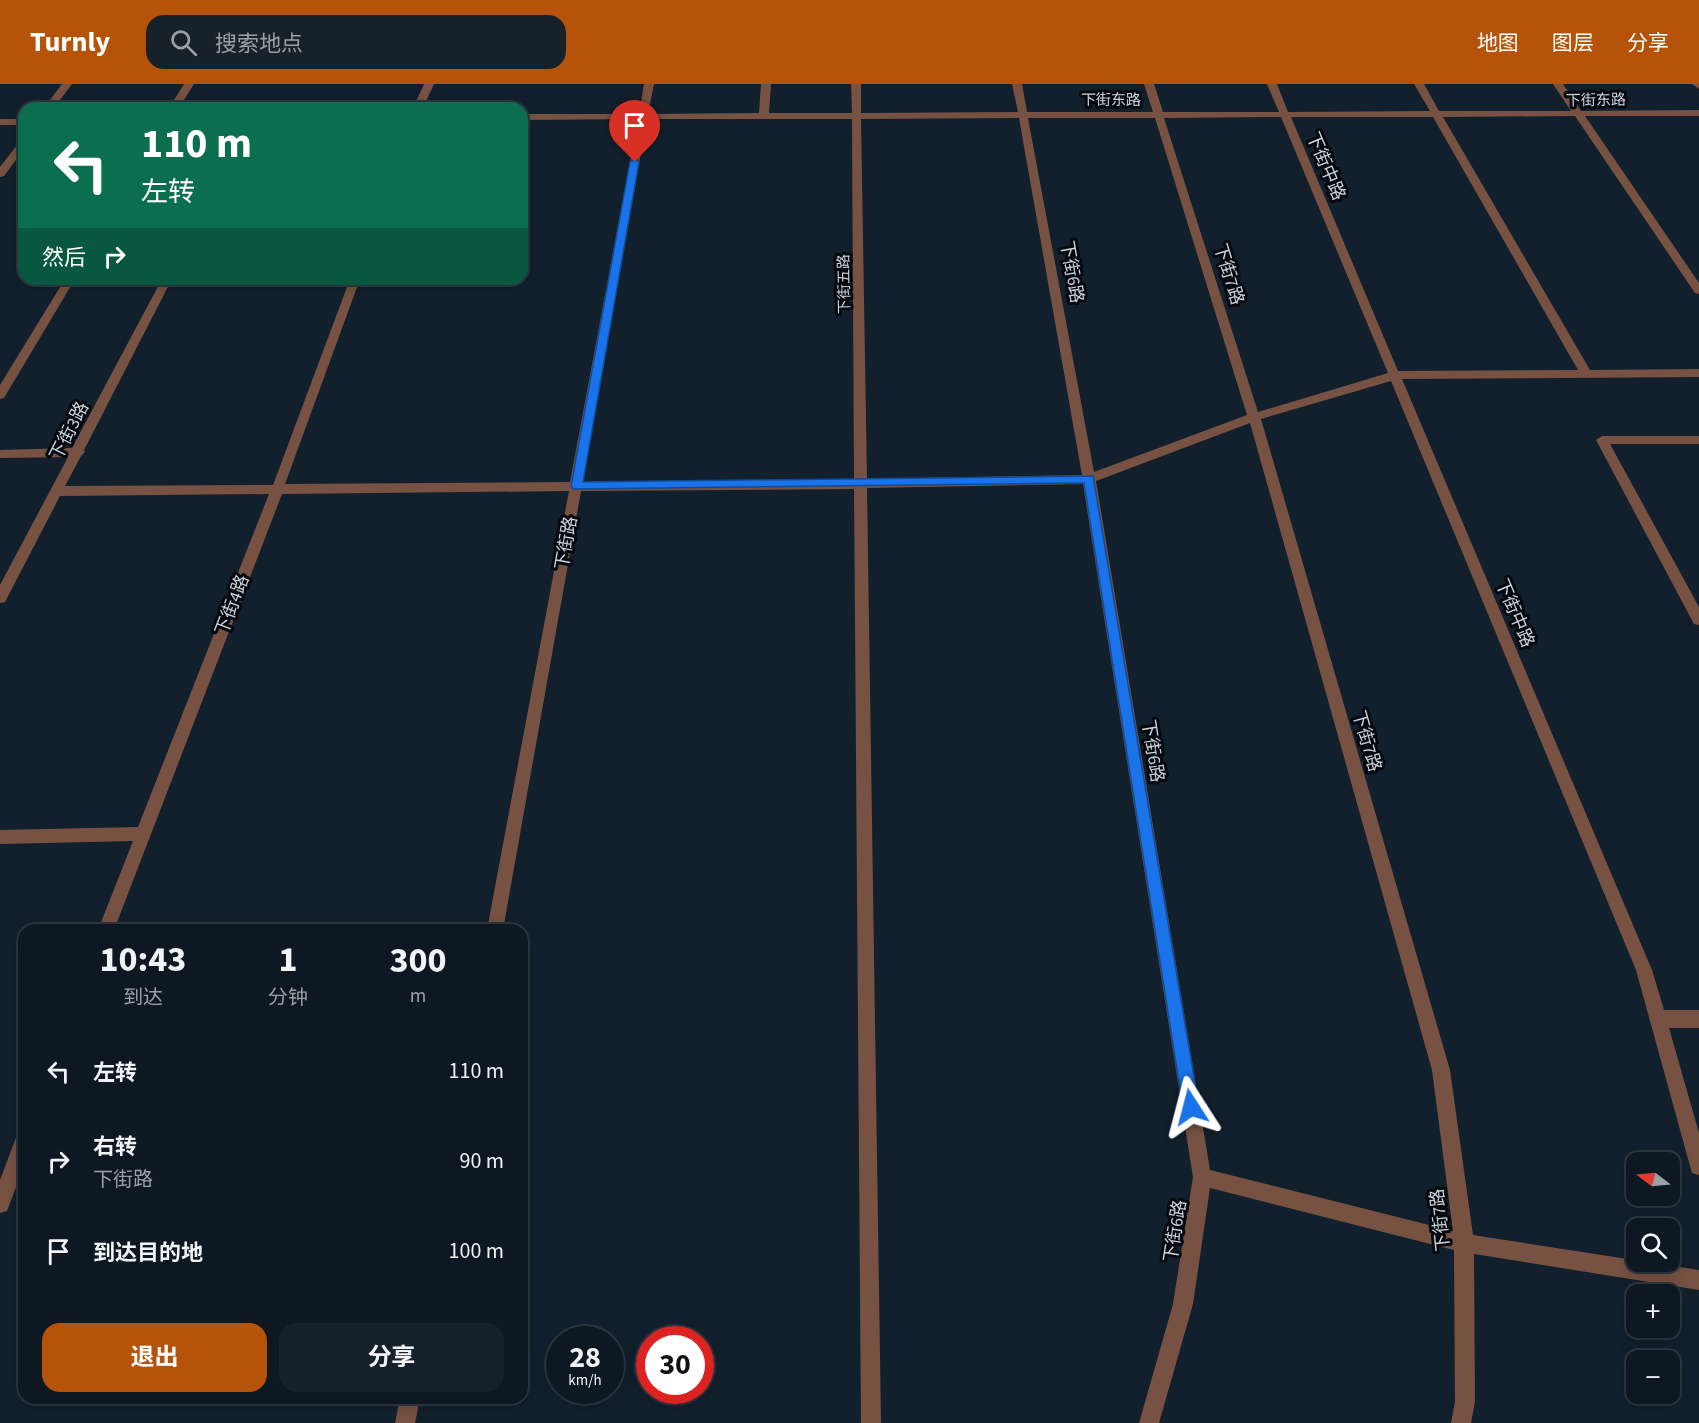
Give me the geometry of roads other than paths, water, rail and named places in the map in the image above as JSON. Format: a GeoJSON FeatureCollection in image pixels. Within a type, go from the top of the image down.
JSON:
{"type":"FeatureCollection","features":[{"type":"Feature","properties":{"kind":"street"},"geometry":{"type":"LineString","coordinates":[[54,102],[67,84]]}},
{"type":"Feature","properties":{"kind":"street"},"geometry":{"type":"LineString","coordinates":[[178,102],[189,84]]}},
{"type":"Feature","properties":{"kind":"street"},"geometry":{"type":"LineString","coordinates":[[421,102],[429,84]]}},
{"type":"Feature","properties":{"kind":"street","name":"下街路"},"geometry":{"type":"LineString","coordinates":[[496,924],[649,84]]}},
{"type":"Feature","properties":{"kind":"street"},"geometry":{"type":"LineString","coordinates":[[764,116],[766,84]]}},
{"type":"Feature","properties":{"kind":"street","name":"下街五路"},"geometry":{"type":"LineString","coordinates":[[856,84],[871,1423]]}},
{"type":"Feature","properties":{"kind":"street","name":"下街6路"},"geometry":{"type":"LineString","coordinates":[[1017,84],[1089,478],[1202,1177],[1183,1304],[1149,1423]]}},
{"type":"Feature","properties":{"kind":"street","name":"下街7路"},"geometry":{"type":"LineString","coordinates":[[1149,84],[1254,417],[1441,1070],[1464,1243],[1465,1402],[1461,1423]]}},
{"type":"Feature","properties":{"kind":"street","name":"下街中路"},"geometry":{"type":"LineString","coordinates":[[1272,84],[1644,970],[1699,1166]]}},
{"type":"Feature","properties":{"kind":"street"},"geometry":{"type":"LineString","coordinates":[[1419,84],[1586,373]]}},
{"type":"Feature","properties":{"kind":"street"},"geometry":{"type":"LineString","coordinates":[[1558,84],[1699,291]]}},
{"type":"Feature","properties":{"kind":"street","name":"下街东路"},"geometry":{"type":"LineString","coordinates":[[528,117],[1699,114]]}},
{"type":"Feature","properties":{"kind":"street"},"geometry":{"type":"LineString","coordinates":[[0,122],[18,122]]}},
{"type":"Feature","properties":{"kind":"street"},"geometry":{"type":"LineString","coordinates":[[0,174],[18,150]]}},
{"type":"Feature","properties":{"kind":"street"},"geometry":{"type":"LineString","coordinates":[[0,395],[66,285]]}},
{"type":"Feature","properties":{"kind":"street","name":"下街3路"},"geometry":{"type":"LineString","coordinates":[[0,598],[79,452],[164,285]]}},
{"type":"Feature","properties":{"kind":"street","name":"下街4路"},"geometry":{"type":"LineString","coordinates":[[108,924],[278,487],[353,285]]}},
{"type":"Feature","properties":{"kind":"street"},"geometry":{"type":"LineString","coordinates":[[59,490],[861,484],[1089,478],[1254,417],[1396,375],[1699,373]]}},
{"type":"Feature","properties":{"kind":"street"},"geometry":{"type":"LineString","coordinates":[[1699,440],[1602,440],[1699,620]]}},
{"type":"Feature","properties":{"kind":"street"},"geometry":{"type":"LineString","coordinates":[[0,454],[79,452]]}},
{"type":"Feature","properties":{"kind":"street"},"geometry":{"type":"LineString","coordinates":[[0,837],[144,834]]}},
{"type":"Feature","properties":{"kind":"street"},"geometry":{"type":"LineString","coordinates":[[1659,1019],[1699,1019]]}},
{"type":"Feature","properties":{"kind":"street"},"geometry":{"type":"LineString","coordinates":[[0,1204],[18,1158]]}},
{"type":"Feature","properties":{"kind":"street"},"geometry":{"type":"LineString","coordinates":[[1202,1177],[1464,1243],[1699,1280]]}},
{"type":"Feature","properties":{"kind":"street"},"geometry":{"type":"LineString","coordinates":[[405,1423],[409,1404]]}}]}
